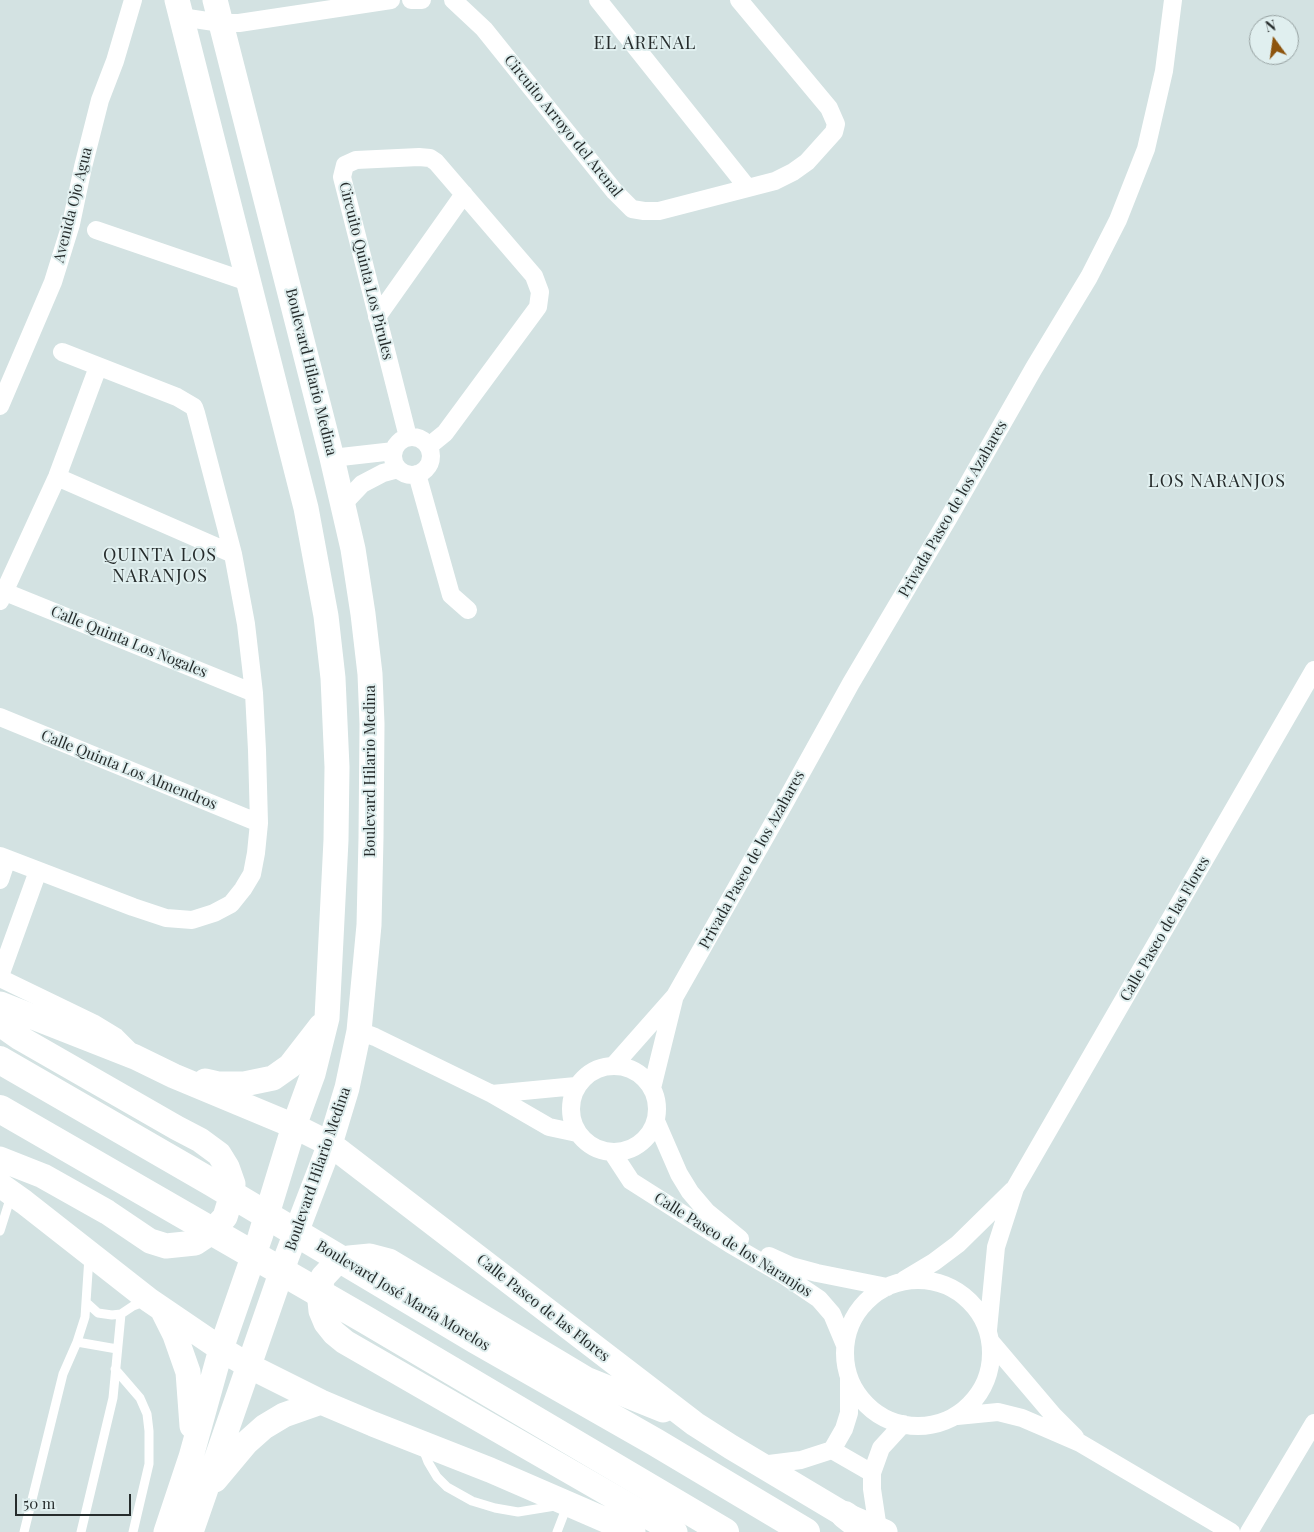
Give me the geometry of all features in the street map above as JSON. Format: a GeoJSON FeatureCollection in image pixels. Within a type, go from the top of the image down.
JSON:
{"type":"FeatureCollection","features":[{"type":"Feature","properties":{"kind":"main road","name":"Boulevard José María Morelos"},"geometry":{"type":"LineString","coordinates":[[0,1060],[806,1532]]}},
{"type":"Feature","properties":{"kind":"main road"},"geometry":{"type":"LineString","coordinates":[[0,1109],[366,1320],[725,1532]]}},
{"type":"Feature","properties":{"kind":"main road"},"geometry":{"type":"LineString","coordinates":[[845,1515],[877,1531]]}},
{"type":"Feature","properties":{"kind":"street","name":"Avenida Ojo Agua"},"geometry":{"type":"LineString","coordinates":[[0,406],[53,282],[71,224],[100,100],[116,61],[133,0]]}},
{"type":"Feature","properties":{"kind":"street"},"geometry":{"type":"LineString","coordinates":[[166,1532],[191,1457],[220,1349],[260,1237],[294,1126],[313,1074],[327,1018],[336,840],[336,729],[333,678],[326,616],[306,508],[179,8],[218,11],[239,23],[391,0]]}},
{"type":"Feature","properties":{"kind":"street"},"geometry":{"type":"LineString","coordinates":[[411,0],[422,0]]}},
{"type":"Feature","properties":{"kind":"street","name":"Circuito Arroyo del Arenal"},"geometry":{"type":"LineString","coordinates":[[453,0],[484,29],[615,192],[632,209],[644,211],[659,211],[775,181],[807,162],[834,132],[836,124],[829,108],[739,0]]}},
{"type":"Feature","properties":{"kind":"street"},"geometry":{"type":"LineString","coordinates":[[598,0],[747,188]]}},
{"type":"Feature","properties":{"kind":"street","name":"Privada Paseo de los Azahares"},"geometry":{"type":"LineString","coordinates":[[614,1065],[675,996],[850,683],[1089,277],[1118,220],[1146,149],[1164,71],[1173,0]]}},
{"type":"Feature","properties":{"kind":"street","name":"Boulevard Hilario Medina"},"geometry":{"type":"LineString","coordinates":[[191,1532],[287,1256],[330,1144],[347,1088],[359,1031],[368,925],[371,848],[372,724],[370,674],[363,614],[344,504],[218,11]]}},
{"type":"Feature","properties":{"kind":"street","name":"Circuito Quinta Los Pirules"},"geometry":{"type":"LineString","coordinates":[[408,437],[342,177],[345,165],[356,160],[430,158],[436,162],[534,276],[540,292],[538,307],[445,433],[429,446]]}},
{"type":"Feature","properties":{"kind":"street"},"geometry":{"type":"LineString","coordinates":[[222,179],[259,169]]}},
{"type":"Feature","properties":{"kind":"street"},"geometry":{"type":"LineString","coordinates":[[377,316],[464,194]]}},
{"type":"Feature","properties":{"kind":"street"},"geometry":{"type":"LineString","coordinates":[[96,230],[248,282]]}},
{"type":"Feature","properties":{"kind":"street"},"geometry":{"type":"LineString","coordinates":[[0,880],[3,858],[166,918],[192,920],[214,913],[231,904],[244,889],[252,874],[256,853],[259,823],[257,750],[254,693],[246,624],[233,554],[194,407],[177,397],[62,352]]}},
{"type":"Feature","properties":{"kind":"street"},"geometry":{"type":"LineString","coordinates":[[2,596],[57,477],[98,367]]}},
{"type":"Feature","properties":{"kind":"street"},"geometry":{"type":"LineString","coordinates":[[408,437],[416,437],[424,440],[429,446],[432,452],[429,466],[424,471],[410,475],[398,469],[393,457],[397,444],[408,437]]}},
{"type":"Feature","properties":{"kind":"street"},"geometry":{"type":"LineString","coordinates":[[332,458],[394,451]]}},
{"type":"Feature","properties":{"kind":"street"},"geometry":{"type":"LineString","coordinates":[[344,504],[362,484],[383,473],[398,469]]}},
{"type":"Feature","properties":{"kind":"street"},"geometry":{"type":"LineString","coordinates":[[418,474],[451,595],[468,610]]}},
{"type":"Feature","properties":{"kind":"street"},"geometry":{"type":"LineString","coordinates":[[57,477],[233,554]]}},
{"type":"Feature","properties":{"kind":"street","name":"Calle Quinta Los Nogales"},"geometry":{"type":"LineString","coordinates":[[2,596],[254,693]]}},
{"type":"Feature","properties":{"kind":"street","name":"Calle Paseo de las Flores"},"geometry":{"type":"LineString","coordinates":[[990,1336],[996,1247],[1015,1188],[1314,670]]}},
{"type":"Feature","properties":{"kind":"street"},"geometry":{"type":"LineString","coordinates":[[333,678],[370,674]]}},
{"type":"Feature","properties":{"kind":"street","name":"Calle Quinta Los Almendros"},"geometry":{"type":"LineString","coordinates":[[0,717],[259,823]]}},
{"type":"Feature","properties":{"kind":"street"},"geometry":{"type":"LineString","coordinates":[[38,871],[6,939],[0,977],[93,1023],[116,1037],[135,1057]]}},
{"type":"Feature","properties":{"kind":"street","name":"Privada Paseo de los Azahares"},"geometry":{"type":"LineString","coordinates":[[652,1088],[675,996]]}},
{"type":"Feature","properties":{"kind":"street"},"geometry":{"type":"LineString","coordinates":[[0,1004],[135,1057],[174,1076],[218,1084],[244,1084],[273,1078],[290,1066],[327,1018]]}},
{"type":"Feature","properties":{"kind":"street"},"geometry":{"type":"LineString","coordinates":[[0,1024],[20,1038],[200,1140],[220,1154],[233,1184],[225,1217],[210,1234],[195,1243],[166,1246],[150,1241],[107,1212],[43,1176],[0,1159]]}},
{"type":"Feature","properties":{"kind":"street"},"geometry":{"type":"LineString","coordinates":[[359,1031],[492,1094],[549,1127],[577,1132]]}},
{"type":"Feature","properties":{"kind":"street"},"geometry":{"type":"LineString","coordinates":[[614,1065],[629,1068],[643,1076],[652,1088],[658,1110],[656,1121],[646,1138],[631,1149],[612,1152],[598,1149],[586,1143],[577,1132],[571,1118],[571,1102],[576,1086],[586,1075],[599,1068],[614,1065]]}},
{"type":"Feature","properties":{"kind":"street","name":"Calle Paseo de las Flores"},"geometry":{"type":"LineString","coordinates":[[174,1076],[294,1126],[330,1144],[695,1424],[845,1515]]}},
{"type":"Feature","properties":{"kind":"street"},"geometry":{"type":"LineString","coordinates":[[492,1094],[576,1086]]}},
{"type":"Feature","properties":{"kind":"street","name":"Calle Paseo de los Naranjos"},"geometry":{"type":"LineString","coordinates":[[656,1121],[679,1174],[690,1192],[707,1212],[741,1240],[791,1266],[817,1273],[895,1284]]}},
{"type":"Feature","properties":{"kind":"street","name":"Calle Paseo de los Naranjos"},"geometry":{"type":"LineString","coordinates":[[612,1152],[631,1181],[819,1299],[832,1314],[845,1345]]}},
{"type":"Feature","properties":{"kind":"street","name":"Calle Paseo de las Flores"},"geometry":{"type":"LineString","coordinates":[[895,1284],[934,1262],[958,1244],[1015,1188]]}},
{"type":"Feature","properties":{"kind":"street"},"geometry":{"type":"LineString","coordinates":[[6,1189],[156,1304],[220,1349],[249,1366],[321,1402],[568,1503],[633,1532]]}},
{"type":"Feature","properties":{"kind":"street"},"geometry":{"type":"LineString","coordinates":[[675,1532],[344,1342],[326,1323],[321,1310],[318,1292],[323,1277],[336,1264],[349,1258],[370,1256],[389,1261],[586,1379],[695,1424]]}},
{"type":"Feature","properties":{"kind":"street"},"geometry":{"type":"LineString","coordinates":[[1080,1443],[1053,1415],[990,1336],[981,1314],[969,1300],[955,1289],[938,1282],[921,1280],[895,1284],[863,1305],[851,1324],[845,1345],[846,1368],[849,1378],[862,1399],[880,1415],[903,1424],[929,1425],[954,1416],[975,1413],[998,1412],[1022,1418],[1080,1443],[1231,1532]]}},
{"type":"Feature","properties":{"kind":"street"},"geometry":{"type":"LineString","coordinates":[[156,1304],[175,1335],[188,1372],[193,1420],[191,1457]]}},
{"type":"Feature","properties":{"kind":"street"},"geometry":{"type":"LineString","coordinates":[[954,1416],[968,1406],[980,1393],[988,1377],[991,1360],[990,1336]]}},
{"type":"Feature","properties":{"kind":"street"},"geometry":{"type":"LineString","coordinates":[[761,1464],[802,1460],[832,1450],[844,1429],[849,1413],[849,1378]]}},
{"type":"Feature","properties":{"kind":"street"},"geometry":{"type":"LineString","coordinates":[[204,1494],[246,1443],[264,1427],[284,1415],[321,1402]]}},
{"type":"Feature","properties":{"kind":"street"},"geometry":{"type":"LineString","coordinates":[[1249,1532],[1314,1423]]}},
{"type":"Feature","properties":{"kind":"street"},"geometry":{"type":"LineString","coordinates":[[877,1531],[872,1473],[881,1448],[903,1424]]}},
{"type":"Feature","properties":{"kind":"street"},"geometry":{"type":"LineString","coordinates":[[832,1450],[872,1473]]}},
{"type":"Feature","properties":{"kind":"lane"},"geometry":{"type":"LineString","coordinates":[[0,1231],[6,1189]]}},
{"type":"Feature","properties":{"kind":"lane"},"geometry":{"type":"LineString","coordinates":[[24,1532],[63,1374],[77,1342],[85,1317],[89,1252]]}},
{"type":"Feature","properties":{"kind":"lane"},"geometry":{"type":"LineString","coordinates":[[87,1303],[98,1313],[106,1315],[121,1314],[133,1306],[156,1304]]}},
{"type":"Feature","properties":{"kind":"lane"},"geometry":{"type":"LineString","coordinates":[[81,1532],[113,1398],[121,1314]]}},
{"type":"Feature","properties":{"kind":"lane"},"geometry":{"type":"LineString","coordinates":[[77,1342],[117,1349]]}},
{"type":"Feature","properties":{"kind":"lane"},"geometry":{"type":"LineString","coordinates":[[115,1369],[140,1398],[147,1414],[149,1431],[149,1464],[133,1532]]}},
{"type":"Feature","properties":{"kind":"lane"},"geometry":{"type":"LineString","coordinates":[[421,1442],[428,1462],[437,1477],[447,1488],[472,1501],[518,1512],[568,1503]]}},
{"type":"Feature","properties":{"kind":"lane"},"geometry":{"type":"LineString","coordinates":[[557,1532],[568,1503]]}},
{"type":"Feature","properties":{"kind":"district","name":"EL ARENAL"},"geometry":{"type":"Point","coordinates":[645,43]}},
{"type":"Feature","properties":{"kind":"district","name":"LOS NARANJOS"},"geometry":{"type":"Point","coordinates":[1217,481]}},
{"type":"Feature","properties":{"kind":"district","name":"QUINTA LOS NARANJOS"},"geometry":{"type":"Point","coordinates":[160,565]}}]}
